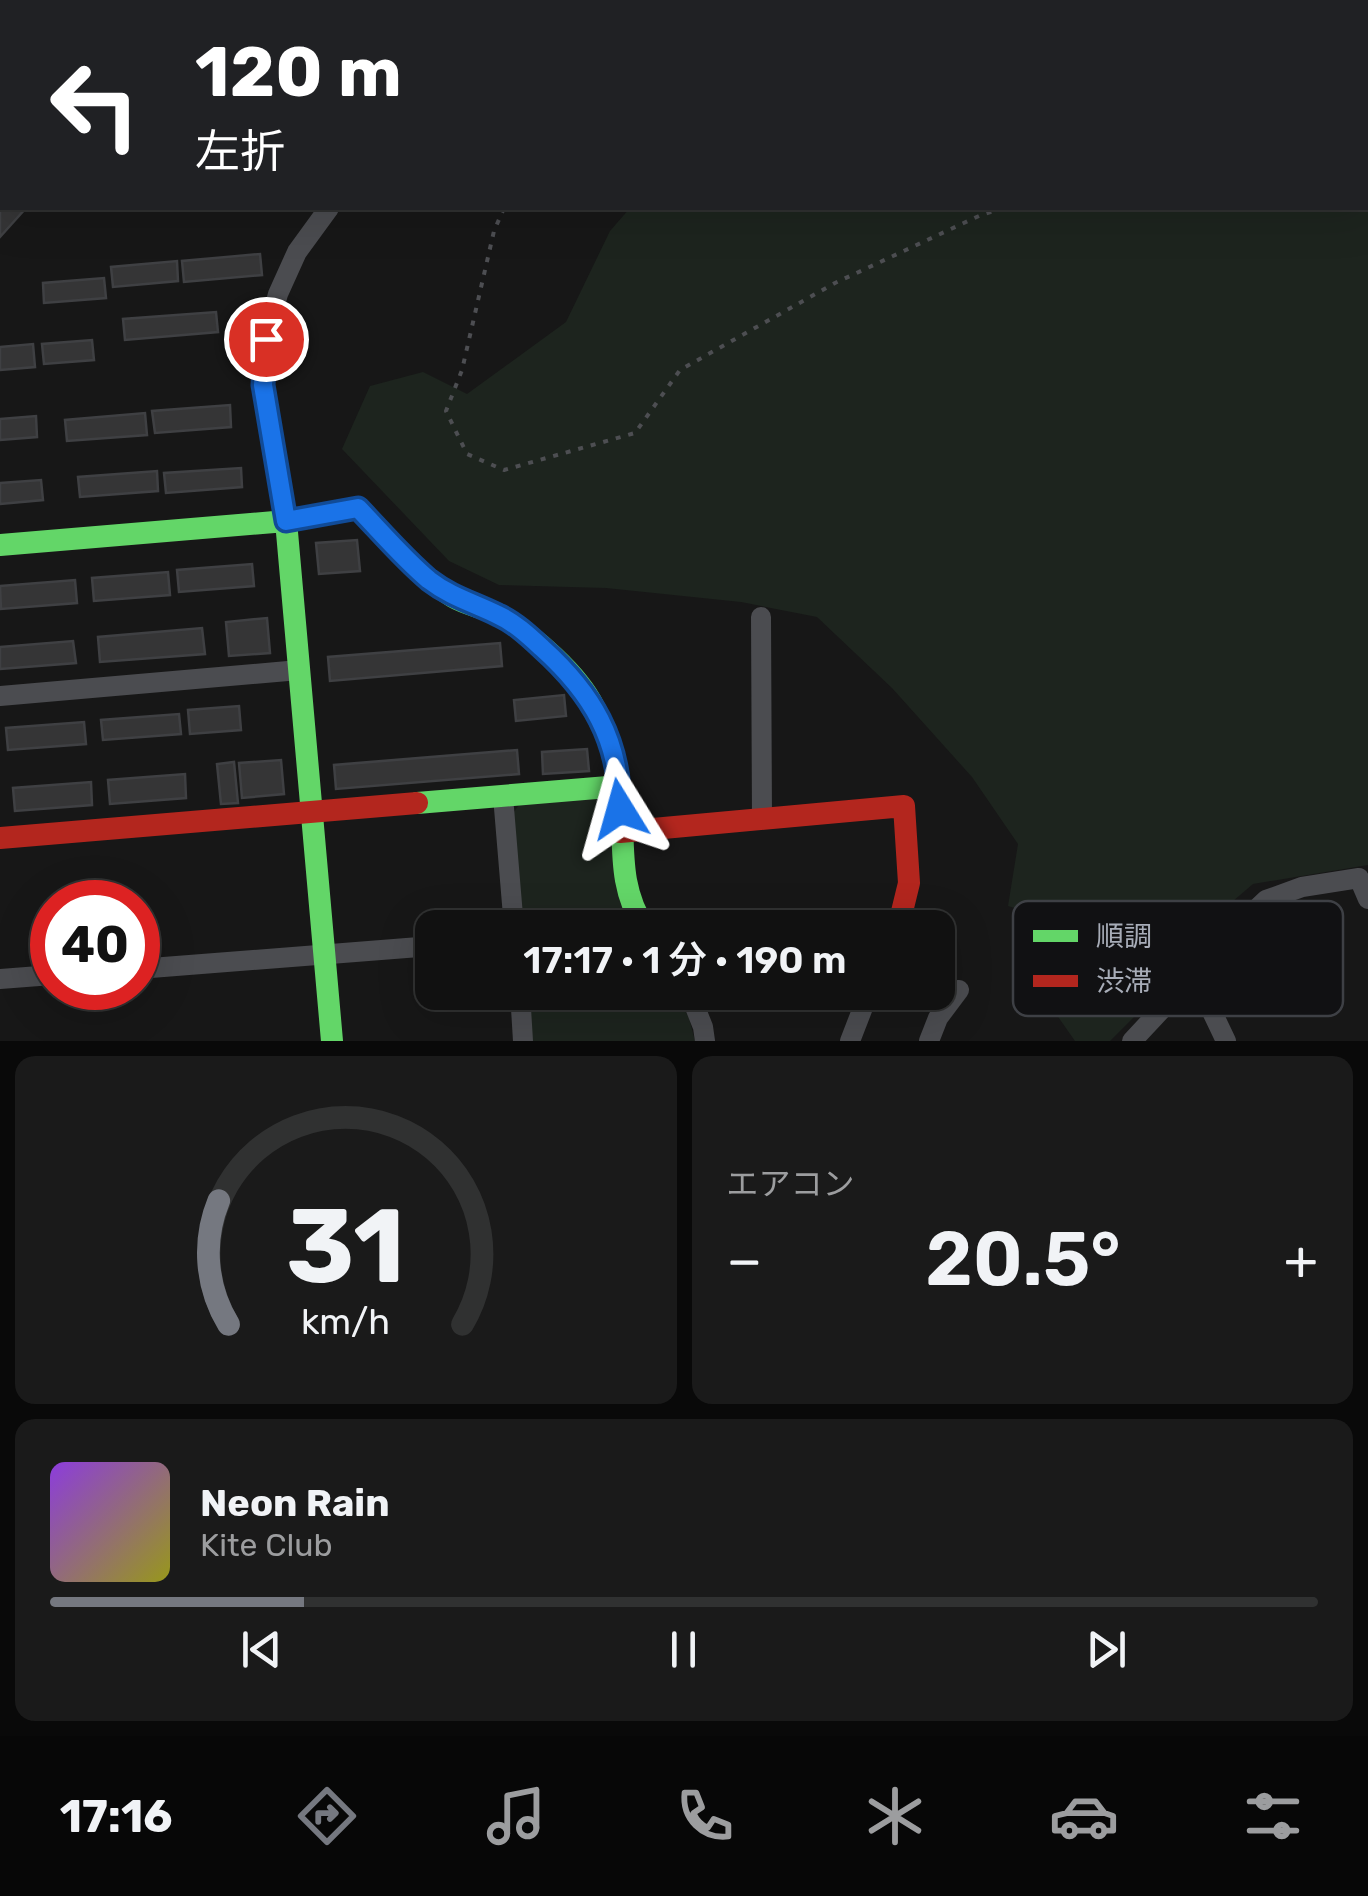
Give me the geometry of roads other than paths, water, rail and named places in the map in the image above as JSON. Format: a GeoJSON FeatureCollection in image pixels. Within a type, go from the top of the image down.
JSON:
{"type":"FeatureCollection","features":[{"type":"Feature","properties":{"kind":"street"},"geometry":{"type":"LineString","coordinates":[[327,210],[298,252],[278,294],[266,339],[263,385],[286,521],[332,1041]]}},
{"type":"Feature","properties":{"kind":"street"},"geometry":{"type":"LineString","coordinates":[[0,545],[286,521],[358,508],[428,579],[456,598],[500,616],[535,641],[568,671],[593,704],[610,744],[620,786],[623,872],[635,910]]}},
{"type":"Feature","properties":{"kind":"street"},"geometry":{"type":"LineString","coordinates":[[761,617],[762,819]]}},
{"type":"Feature","properties":{"kind":"street"},"geometry":{"type":"LineString","coordinates":[[0,696],[299,670]]}},
{"type":"Feature","properties":{"kind":"street"},"geometry":{"type":"LineString","coordinates":[[0,838],[620,786]]}},
{"type":"Feature","properties":{"kind":"street"},"geometry":{"type":"LineString","coordinates":[[504,796],[513,910]]}},
{"type":"Feature","properties":{"kind":"street"},"geometry":{"type":"LineString","coordinates":[[620,832],[904,806],[909,883],[902,910]]}},
{"type":"Feature","properties":{"kind":"street"},"geometry":{"type":"LineString","coordinates":[[1265,901],[1302,887],[1364,877],[1368,899]]}},
{"type":"Feature","properties":{"kind":"street"},"geometry":{"type":"LineString","coordinates":[[160,967],[415,947]]}},
{"type":"Feature","properties":{"kind":"street"},"geometry":{"type":"LineString","coordinates":[[0,980],[30,978]]}},
{"type":"Feature","properties":{"kind":"street"},"geometry":{"type":"LineString","coordinates":[[929,1041],[938,1018],[959,990]]}},
{"type":"Feature","properties":{"kind":"street"},"geometry":{"type":"LineString","coordinates":[[521,1010],[524,1041]]}},
{"type":"Feature","properties":{"kind":"street"},"geometry":{"type":"LineString","coordinates":[[696,1010],[705,1041]]}},
{"type":"Feature","properties":{"kind":"street"},"geometry":{"type":"LineString","coordinates":[[850,1041],[862,1010]]}},
{"type":"Feature","properties":{"kind":"street"},"geometry":{"type":"LineString","coordinates":[[1132,1041],[1155,1016]]}},
{"type":"Feature","properties":{"kind":"street"},"geometry":{"type":"LineString","coordinates":[[1214,1016],[1226,1041]]}}]}
